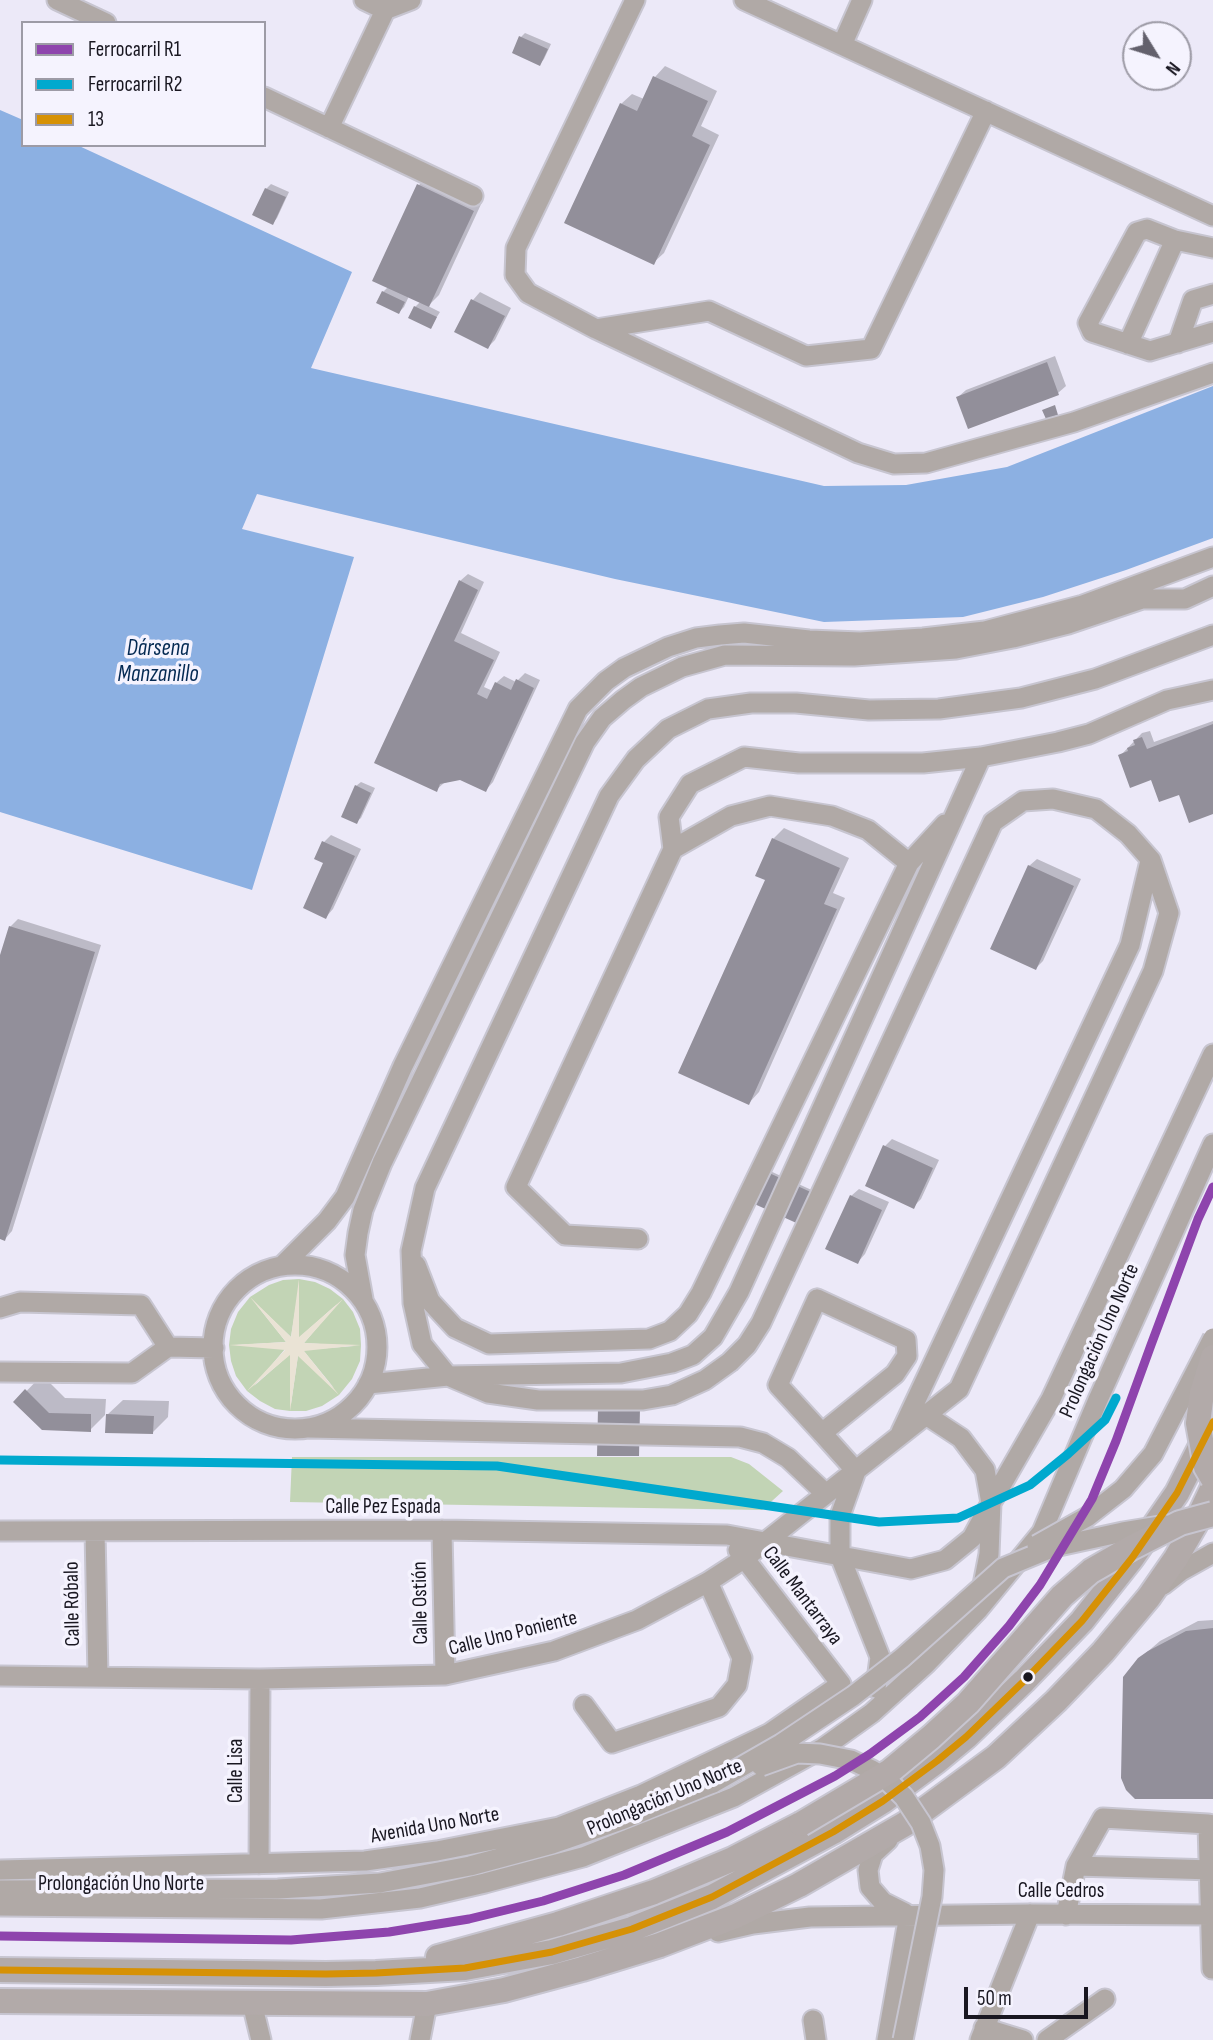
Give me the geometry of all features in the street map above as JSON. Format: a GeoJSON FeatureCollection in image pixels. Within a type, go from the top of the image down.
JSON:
{"type":"FeatureCollection","features":[{"type":"Feature","properties":{"kind":"main road"},"geometry":{"type":"LineString","coordinates":[[1213,1357],[1202,1393],[1198,1423],[1206,1467],[1213,1479]]}},
{"type":"Feature","properties":{"kind":"main road"},"geometry":{"type":"LineString","coordinates":[[0,1970],[376,1973],[465,1968],[552,1952],[632,1928],[712,1897],[833,1832],[883,1801],[966,1737],[1082,1621],[1132,1558],[1177,1493],[1213,1422]]}},
{"type":"Feature","properties":{"kind":"main road"},"geometry":{"type":"LineString","coordinates":[[0,2001],[427,2004],[504,1990],[582,1969],[660,1945],[736,1916],[789,1890],[905,1824],[996,1757],[1103,1652],[1149,1597],[1176,1558],[1213,1486]]}},
{"type":"Feature","properties":{"kind":"main road"},"geometry":{"type":"LineString","coordinates":[[376,1973],[558,1924],[654,1892],[733,1859],[801,1824],[890,1771],[931,1737],[968,1703],[1062,1595],[1091,1571],[1180,1523],[1213,1514]]}},
{"type":"Feature","properties":{"kind":"street"},"geometry":{"type":"LineString","coordinates":[[57,0],[102,21]]}},
{"type":"Feature","properties":{"kind":"street"},"geometry":{"type":"LineString","coordinates":[[364,0],[388,5],[411,0]]}},
{"type":"Feature","properties":{"kind":"street"},"geometry":{"type":"LineString","coordinates":[[635,0],[516,248],[515,275],[528,293],[596,329],[858,453],[894,464],[926,463],[1074,422],[1213,373]]}},
{"type":"Feature","properties":{"kind":"street"},"geometry":{"type":"LineString","coordinates":[[744,0],[1213,216]]}},
{"type":"Feature","properties":{"kind":"street"},"geometry":{"type":"LineString","coordinates":[[842,45],[862,0]]}},
{"type":"Feature","properties":{"kind":"street"},"geometry":{"type":"LineString","coordinates":[[329,128],[388,5]]}},
{"type":"Feature","properties":{"kind":"street"},"geometry":{"type":"LineString","coordinates":[[266,98],[473,196]]}},
{"type":"Feature","properties":{"kind":"street"},"geometry":{"type":"LineString","coordinates":[[596,329],[709,311],[806,356],[871,349],[986,111]]}},
{"type":"Feature","properties":{"kind":"street"},"geometry":{"type":"LineString","coordinates":[[1213,248],[1175,240],[1147,229],[1137,232],[1088,323],[1092,332],[1150,351],[1213,332]]}},
{"type":"Feature","properties":{"kind":"street"},"geometry":{"type":"LineString","coordinates":[[1128,344],[1175,240]]}},
{"type":"Feature","properties":{"kind":"street"},"geometry":{"type":"LineString","coordinates":[[1178,343],[1193,300],[1213,294]]}},
{"type":"Feature","properties":{"kind":"street"},"geometry":{"type":"LineString","coordinates":[[283,1265],[327,1221],[345,1197],[403,1066],[578,709],[606,681],[624,668],[668,647],[696,638],[744,633],[860,642],[985,631],[1083,605],[1213,557]]}},
{"type":"Feature","properties":{"kind":"street"},"geometry":{"type":"LineString","coordinates":[[309,1428],[333,1420],[353,1405],[368,1384],[376,1363],[378,1341],[373,1319],[363,1299],[355,1255],[363,1210],[382,1163],[585,742],[601,718],[641,687],[682,667],[725,656],[854,656],[956,649],[1068,624],[1142,599],[1185,599],[1213,586]]}},
{"type":"Feature","properties":{"kind":"street"},"geometry":{"type":"LineString","coordinates":[[898,1438],[1130,944],[1151,860],[1128,834],[1096,809],[1053,799],[1023,802],[993,821],[761,1323],[747,1345],[730,1362],[705,1380],[672,1395],[643,1400],[538,1400],[488,1393],[448,1376],[422,1344],[413,1303],[411,1251],[425,1188],[610,796],[636,759],[668,729],[708,709],[751,703],[796,703],[897,710],[939,709],[1021,698],[1095,679],[1213,635]]}},
{"type":"Feature","properties":{"kind":"street"},"geometry":{"type":"LineString","coordinates":[[638,1239],[565,1235],[516,1187],[673,849],[669,817],[690,784],[744,757],[799,763],[923,763],[981,757],[1089,734],[1167,700],[1213,690]]}},
{"type":"Feature","properties":{"kind":"street"},"geometry":{"type":"LineString","coordinates":[[368,1384],[448,1376],[621,1373],[672,1363],[693,1354],[713,1337],[739,1292],[981,757]]}},
{"type":"Feature","properties":{"kind":"street"},"geometry":{"type":"LineString","coordinates":[[673,849],[731,816],[770,806],[832,816],[869,830],[909,863]]}},
{"type":"Feature","properties":{"kind":"street"},"geometry":{"type":"LineString","coordinates":[[411,1251],[430,1301],[455,1328],[489,1344],[649,1339],[670,1331],[688,1314],[701,1293],[909,863],[957,810]]}},
{"type":"Feature","properties":{"kind":"street","name":"Calle Uno Poniente"},"geometry":{"type":"LineString","coordinates":[[0,1676],[260,1679],[445,1675],[554,1651],[637,1620],[708,1582],[745,1558],[959,1389],[1153,971],[1169,913],[1151,860]]}},
{"type":"Feature","properties":{"kind":"street"},"geometry":{"type":"LineString","coordinates":[[840,1556],[911,1569],[944,1560],[972,1538],[1051,1399],[1213,1054]]}},
{"type":"Feature","properties":{"kind":"street","name":"Prolongación Uno Norte"},"geometry":{"type":"LineString","coordinates":[[0,1906],[321,1909],[420,1898],[485,1884],[583,1857],[734,1797],[823,1748],[872,1713],[926,1664],[978,1610],[1042,1532],[1213,1144]]}},
{"type":"Feature","properties":{"kind":"street"},"geometry":{"type":"LineString","coordinates":[[363,1299],[348,1283],[328,1271],[306,1265],[283,1265],[258,1273],[237,1289],[222,1310],[214,1335],[214,1361],[222,1385],[237,1406],[259,1421],[283,1428],[740,1437],[763,1443],[788,1458],[826,1494]]}},
{"type":"Feature","properties":{"kind":"street"},"geometry":{"type":"LineString","coordinates":[[822,1433],[895,1374],[907,1356],[906,1340],[817,1299],[778,1385],[856,1471],[840,1516],[840,1556],[880,1657],[872,1713]]}},
{"type":"Feature","properties":{"kind":"street"},"geometry":{"type":"LineString","coordinates":[[0,1308],[20,1302],[141,1305],[167,1346]]}},
{"type":"Feature","properties":{"kind":"street"},"geometry":{"type":"LineString","coordinates":[[713,1783],[781,1744],[853,1696],[902,1658],[1017,1556],[1087,1517],[1124,1489],[1153,1454],[1213,1338]]}},
{"type":"Feature","properties":{"kind":"street"},"geometry":{"type":"LineString","coordinates":[[0,1372],[132,1373],[167,1346],[214,1348]]}},
{"type":"Feature","properties":{"kind":"street"},"geometry":{"type":"LineString","coordinates":[[926,1415],[961,1438],[985,1470],[991,1503],[989,1554],[978,1610]]}},
{"type":"Feature","properties":{"kind":"street"},"geometry":{"type":"LineString","coordinates":[[1003,1568],[1054,1547],[1180,1523]]}},
{"type":"Feature","properties":{"kind":"street","name":"Calle Pez Espada"},"geometry":{"type":"LineString","coordinates":[[0,1531],[442,1530],[727,1535],[840,1556]]}},
{"type":"Feature","properties":{"kind":"street","name":"Calle Ostión"},"geometry":{"type":"LineString","coordinates":[[442,1530],[445,1675]]}},
{"type":"Feature","properties":{"kind":"street","name":"Calle Róbalo"},"geometry":{"type":"LineString","coordinates":[[94,1531],[98,1677]]}},
{"type":"Feature","properties":{"kind":"street","name":"Calle Mantarraya"},"geometry":{"type":"LineString","coordinates":[[727,1535],[841,1684]]}},
{"type":"Feature","properties":{"kind":"street"},"geometry":{"type":"LineString","coordinates":[[1149,1597],[1181,1571],[1213,1553]]}},
{"type":"Feature","properties":{"kind":"street"},"geometry":{"type":"LineString","coordinates":[[584,1705],[612,1743],[719,1707],[737,1685],[741,1658],[708,1582]]}},
{"type":"Feature","properties":{"kind":"street","name":"Calle Lisa"},"geometry":{"type":"LineString","coordinates":[[259,1864],[260,1679]]}},
{"type":"Feature","properties":{"kind":"street","name":"Avenida Uno Norte"},"geometry":{"type":"LineString","coordinates":[[0,1870],[365,1861],[437,1852],[559,1827],[641,1795],[770,1733],[841,1684]]}},
{"type":"Feature","properties":{"kind":"street"},"geometry":{"type":"LineString","coordinates":[[0,1890],[278,1889],[380,1883],[470,1866],[552,1844],[797,1753],[820,1754],[851,1760],[889,1782],[904,1797],[921,1823],[930,1846],[934,1870],[932,1897],[903,2040]]}},
{"type":"Feature","properties":{"kind":"street"},"geometry":{"type":"LineString","coordinates":[[1066,1914],[1076,1866],[1103,1818],[1211,1825],[1212,1969]]}},
{"type":"Feature","properties":{"kind":"street"},"geometry":{"type":"LineString","coordinates":[[887,2040],[909,1915],[883,1902],[870,1887],[868,1870],[873,1854],[905,1824]]}},
{"type":"Feature","properties":{"kind":"street"},"geometry":{"type":"LineString","coordinates":[[1076,1866],[1211,1870]]}},
{"type":"Feature","properties":{"kind":"street"},"geometry":{"type":"LineString","coordinates":[[1023,2040],[982,2034],[1030,1914]]}},
{"type":"Feature","properties":{"kind":"street","name":"Calle Cedros"},"geometry":{"type":"LineString","coordinates":[[660,1945],[753,1924],[810,1917],[1212,1915]]}},
{"type":"Feature","properties":{"kind":"street"},"geometry":{"type":"LineString","coordinates":[[1047,2040],[1105,1999]]}},
{"type":"Feature","properties":{"kind":"street"},"geometry":{"type":"LineString","coordinates":[[252,2003],[261,2040]]}},
{"type":"Feature","properties":{"kind":"street"},"geometry":{"type":"LineString","coordinates":[[421,2040],[427,2004]]}},
{"type":"Feature","properties":{"kind":"green space"},"geometry":{"type":"Polygon","coordinates":[[[283,1280],[315,1282],[330,1289],[343,1299],[353,1312],[360,1329],[360,1361],[352,1379],[339,1395],[322,1406],[306,1411],[275,1409],[260,1401],[247,1391],[236,1376],[231,1361],[231,1329],[238,1312],[250,1297],[283,1280]],[[299,1287],[291,1337],[256,1304],[286,1342],[236,1345],[285,1349],[254,1386],[290,1354],[291,1404],[298,1355],[334,1388],[303,1350],[354,1346],[304,1343],[337,1304],[299,1338],[299,1287]]]}},
{"type":"Feature","properties":{"kind":"green space"},"geometry":{"type":"Polygon","coordinates":[[[292,1457],[731,1457],[749,1464],[783,1491],[762,1510],[290,1502],[292,1457]]]}},
{"type":"Feature","properties":{"kind":"sand"},"geometry":{"type":"Polygon","coordinates":[[[299,1279],[299,1337],[343,1299],[304,1343],[361,1345],[304,1351],[339,1395],[298,1356],[290,1411],[290,1355],[247,1391],[285,1350],[229,1345],[286,1342],[250,1297],[291,1337],[299,1279]]]}},
{"type":"Feature","properties":{"kind":"water","name":"Dársena Manzanillo"},"geometry":{"type":"Polygon","coordinates":[[[0,110],[21,119],[21,147],[81,147],[352,272],[311,368],[824,486],[906,485],[1007,467],[1213,386],[1213,538],[1043,597],[963,617],[824,622],[615,579],[257,494],[242,529],[354,557],[252,890],[0,812],[0,110]]]}},
{"type":"Feature","properties":{"kind":"building"},"geometry":{"type":"Polygon","coordinates":[[[519,36],[548,49],[540,66],[512,53],[519,36]]]}},
{"type":"Feature","properties":{"kind":"building"},"geometry":{"type":"Polygon","coordinates":[[[653,76],[708,101],[692,136],[710,145],[654,265],[564,223],[620,103],[637,111],[653,76]]]}},
{"type":"Feature","properties":{"kind":"building"},"geometry":{"type":"Polygon","coordinates":[[[417,184],[474,211],[429,307],[372,281],[417,184]]]}},
{"type":"Feature","properties":{"kind":"building"},"geometry":{"type":"Polygon","coordinates":[[[265,188],[286,197],[273,225],[252,215],[265,188]]]}},
{"type":"Feature","properties":{"kind":"building"},"geometry":{"type":"Polygon","coordinates":[[[382,291],[405,302],[399,314],[376,303],[382,291]]]}},
{"type":"Feature","properties":{"kind":"building"},"geometry":{"type":"Polygon","coordinates":[[[471,299],[505,316],[488,349],[454,332],[471,299]]]}},
{"type":"Feature","properties":{"kind":"building"},"geometry":{"type":"Polygon","coordinates":[[[414,306],[437,317],[431,329],[408,318],[414,306]]]}},
{"type":"Feature","properties":{"kind":"building"},"geometry":{"type":"Polygon","coordinates":[[[1047,362],[1059,395],[968,429],[956,397],[1047,362]]]}},
{"type":"Feature","properties":{"kind":"building"},"geometry":{"type":"Polygon","coordinates":[[[1055,405],[1058,415],[1046,419],[1042,410],[1055,405]]]}},
{"type":"Feature","properties":{"kind":"building"},"geometry":{"type":"Polygon","coordinates":[[[459,580],[478,590],[454,641],[494,660],[477,694],[487,699],[495,682],[511,690],[516,679],[534,688],[486,792],[460,780],[440,784],[437,792],[374,763],[459,580]]]}},
{"type":"Feature","properties":{"kind":"building"},"geometry":{"type":"Polygon","coordinates":[[[1213,724],[1213,814],[1189,823],[1179,795],[1159,802],[1151,780],[1130,788],[1118,755],[1135,745],[1133,740],[1142,737],[1147,749],[1213,724]]]}},
{"type":"Feature","properties":{"kind":"building"},"geometry":{"type":"Polygon","coordinates":[[[355,785],[371,793],[357,824],[341,817],[355,785]]]}},
{"type":"Feature","properties":{"kind":"building"},"geometry":{"type":"Polygon","coordinates":[[[772,838],[840,868],[824,904],[837,909],[749,1105],[678,1073],[765,880],[755,876],[772,838]]]}},
{"type":"Feature","properties":{"kind":"building"},"geometry":{"type":"Polygon","coordinates":[[[322,841],[355,856],[326,919],[303,908],[323,863],[314,859],[322,841]]]}},
{"type":"Feature","properties":{"kind":"building"},"geometry":{"type":"Polygon","coordinates":[[[1028,865],[1074,886],[1036,970],[990,949],[1028,865]]]}},
{"type":"Feature","properties":{"kind":"building"},"geometry":{"type":"Polygon","coordinates":[[[9,926],[95,952],[5,1241],[0,1239],[0,955],[9,926]]]}},
{"type":"Feature","properties":{"kind":"building"},"geometry":{"type":"Polygon","coordinates":[[[883,1145],[933,1168],[914,1209],[865,1186],[883,1145]]]}},
{"type":"Feature","properties":{"kind":"building"},"geometry":{"type":"Polygon","coordinates":[[[754,1166],[828,1200],[814,1231],[739,1197],[754,1166]]]}},
{"type":"Feature","properties":{"kind":"building"},"geometry":{"type":"Polygon","coordinates":[[[850,1195],[882,1210],[858,1264],[825,1249],[850,1195]]]}},
{"type":"Feature","properties":{"kind":"building"},"geometry":{"type":"Polygon","coordinates":[[[25,1389],[49,1413],[91,1414],[91,1432],[42,1430],[13,1402],[25,1389]]]}},
{"type":"Feature","properties":{"kind":"building"},"geometry":{"type":"Polygon","coordinates":[[[598,1408],[640,1408],[639,1456],[597,1456],[598,1408]]]}},
{"type":"Feature","properties":{"kind":"building"},"geometry":{"type":"Polygon","coordinates":[[[106,1414],[154,1416],[153,1434],[105,1433],[106,1414]]]}},
{"type":"Feature","properties":{"kind":"building"},"geometry":{"type":"Polygon","coordinates":[[[1213,1628],[1213,1799],[1135,1799],[1126,1790],[1121,1778],[1123,1677],[1138,1658],[1148,1651],[1186,1631],[1213,1628]]]}},
{"type":"Feature","properties":{"kind":"rail line","name":"R1"},"geometry":{"type":"LineString","coordinates":[[0,1936],[291,1940],[389,1932],[469,1919],[543,1901],[624,1875],[727,1832],[835,1776],[920,1717],[964,1677],[1009,1626],[1040,1585],[1092,1499],[1198,1219],[1213,1187]]}},
{"type":"Feature","properties":{"kind":"rail line","name":"R2"},"geometry":{"type":"LineString","coordinates":[[0,1460],[497,1466],[879,1522],[958,1518],[1030,1485],[1105,1420],[1116,1398]]}},
{"type":"Feature","properties":{"kind":"transit line","name":"13"},"geometry":{"type":"LineString","coordinates":[[0,1970],[326,1974],[465,1968],[552,1952],[632,1929],[712,1897],[833,1832],[883,1801],[966,1737],[1082,1621],[1132,1558],[1177,1493],[1213,1422]]}}]}
